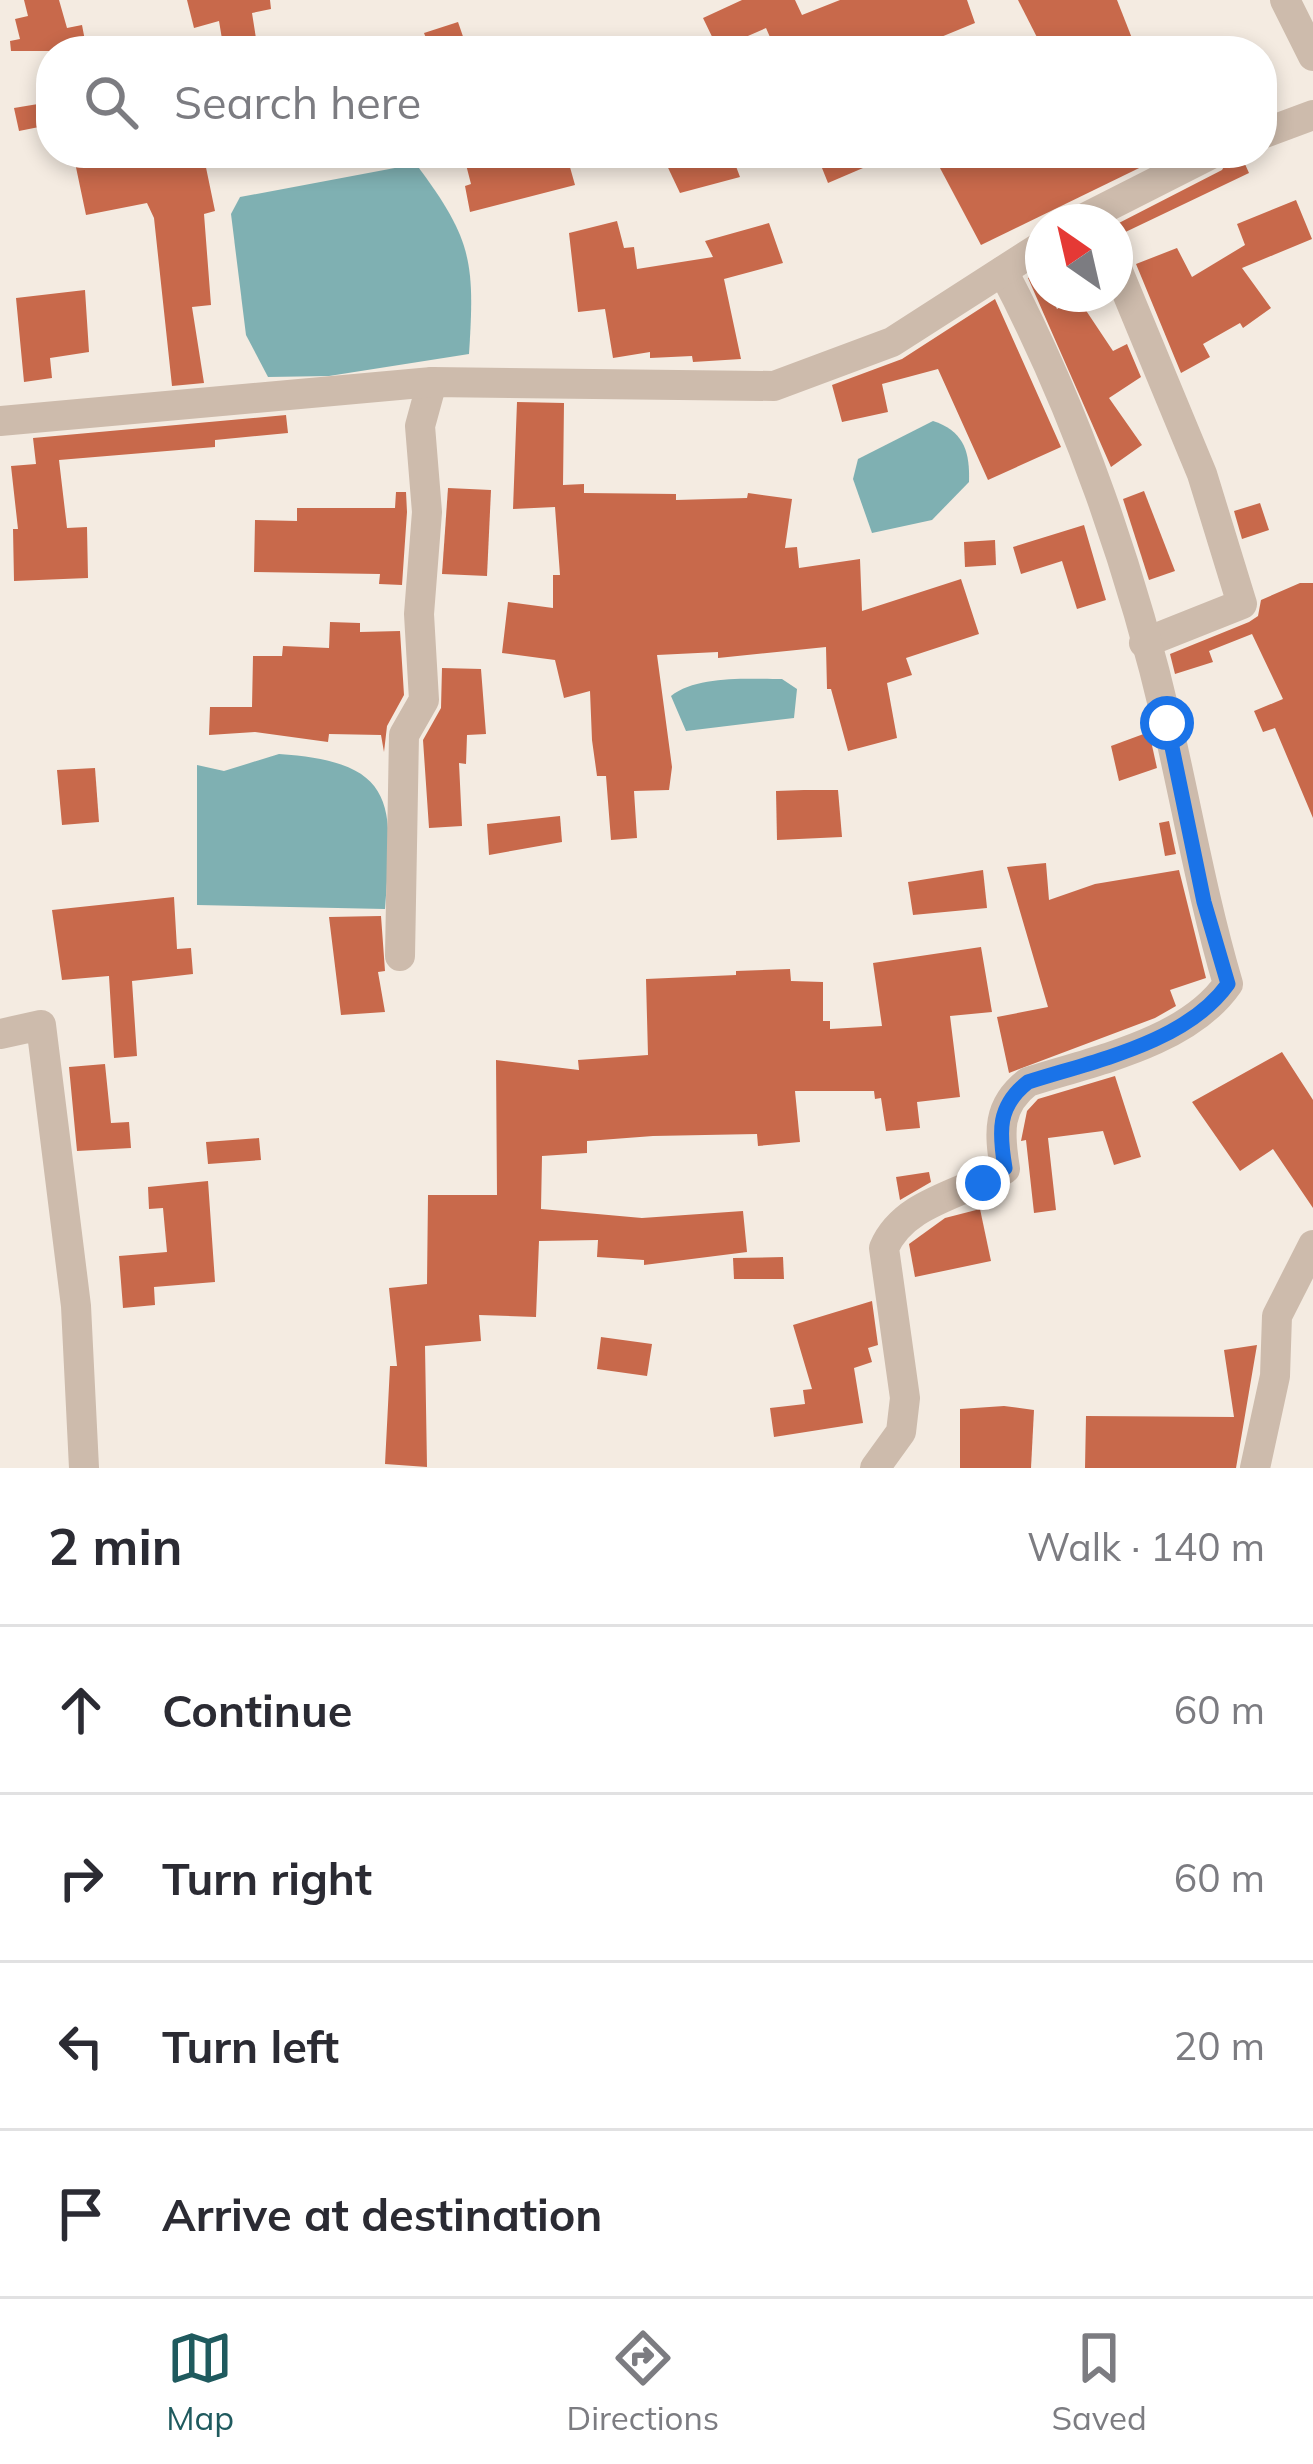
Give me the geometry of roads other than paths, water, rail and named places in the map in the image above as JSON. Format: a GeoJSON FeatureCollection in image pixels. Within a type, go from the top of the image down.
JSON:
{"type":"FeatureCollection","features":[{"type":"Feature","properties":{"kind":"street"},"geometry":{"type":"LineString","coordinates":[[1285,0],[1313,56]]}},
{"type":"Feature","properties":{"kind":"street"},"geometry":{"type":"LineString","coordinates":[[1277,128],[1313,115]]}},
{"type":"Feature","properties":{"kind":"street"},"geometry":{"type":"LineString","coordinates":[[1116,204],[1184,168]]}},
{"type":"Feature","properties":{"kind":"street"},"geometry":{"type":"LineString","coordinates":[[0,421],[432,382],[774,386],[892,342],[1025,256]]}},
{"type":"Feature","properties":{"kind":"street"},"geometry":{"type":"LineString","coordinates":[[875,1468],[901,1432],[904,1398],[884,1248],[891,1232],[909,1214],[1005,1168],[1002,1114],[1011,1094],[1028,1082],[1164,1033],[1214,1004],[1228,984],[1144,643],[1084,454],[1004,271]]}},
{"type":"Feature","properties":{"kind":"street"},"geometry":{"type":"LineString","coordinates":[[1133,307],[1202,474],[1242,604],[1144,643]]}},
{"type":"Feature","properties":{"kind":"street"},"geometry":{"type":"LineString","coordinates":[[400,956],[404,735],[424,700],[419,614],[427,512],[420,426],[432,382]]}},
{"type":"Feature","properties":{"kind":"street"},"geometry":{"type":"LineString","coordinates":[[0,1034],[41,1025],[76,1306],[84,1468]]}},
{"type":"Feature","properties":{"kind":"street"},"geometry":{"type":"LineString","coordinates":[[1255,1468],[1275,1376],[1277,1316],[1313,1245]]}},
{"type":"Feature","properties":{"kind":"water"},"geometry":{"type":"Polygon","coordinates":[[[395,168],[419,168],[449,212],[466,252],[471,296],[469,354],[329,376],[268,377],[246,335],[231,214],[240,197],[395,168]]]}},
{"type":"Feature","properties":{"kind":"water"},"geometry":{"type":"Polygon","coordinates":[[[933,421],[952,431],[963,444],[969,482],[932,520],[872,533],[853,479],[858,459],[933,421]]]}},
{"type":"Feature","properties":{"kind":"water"},"geometry":{"type":"Polygon","coordinates":[[[782,679],[797,689],[794,718],[686,731],[671,696],[709,681],[782,679]]]}},
{"type":"Feature","properties":{"kind":"water"},"geometry":{"type":"Polygon","coordinates":[[[279,754],[347,767],[367,779],[380,795],[389,842],[385,909],[197,905],[197,765],[224,771],[279,754]]]}}]}
